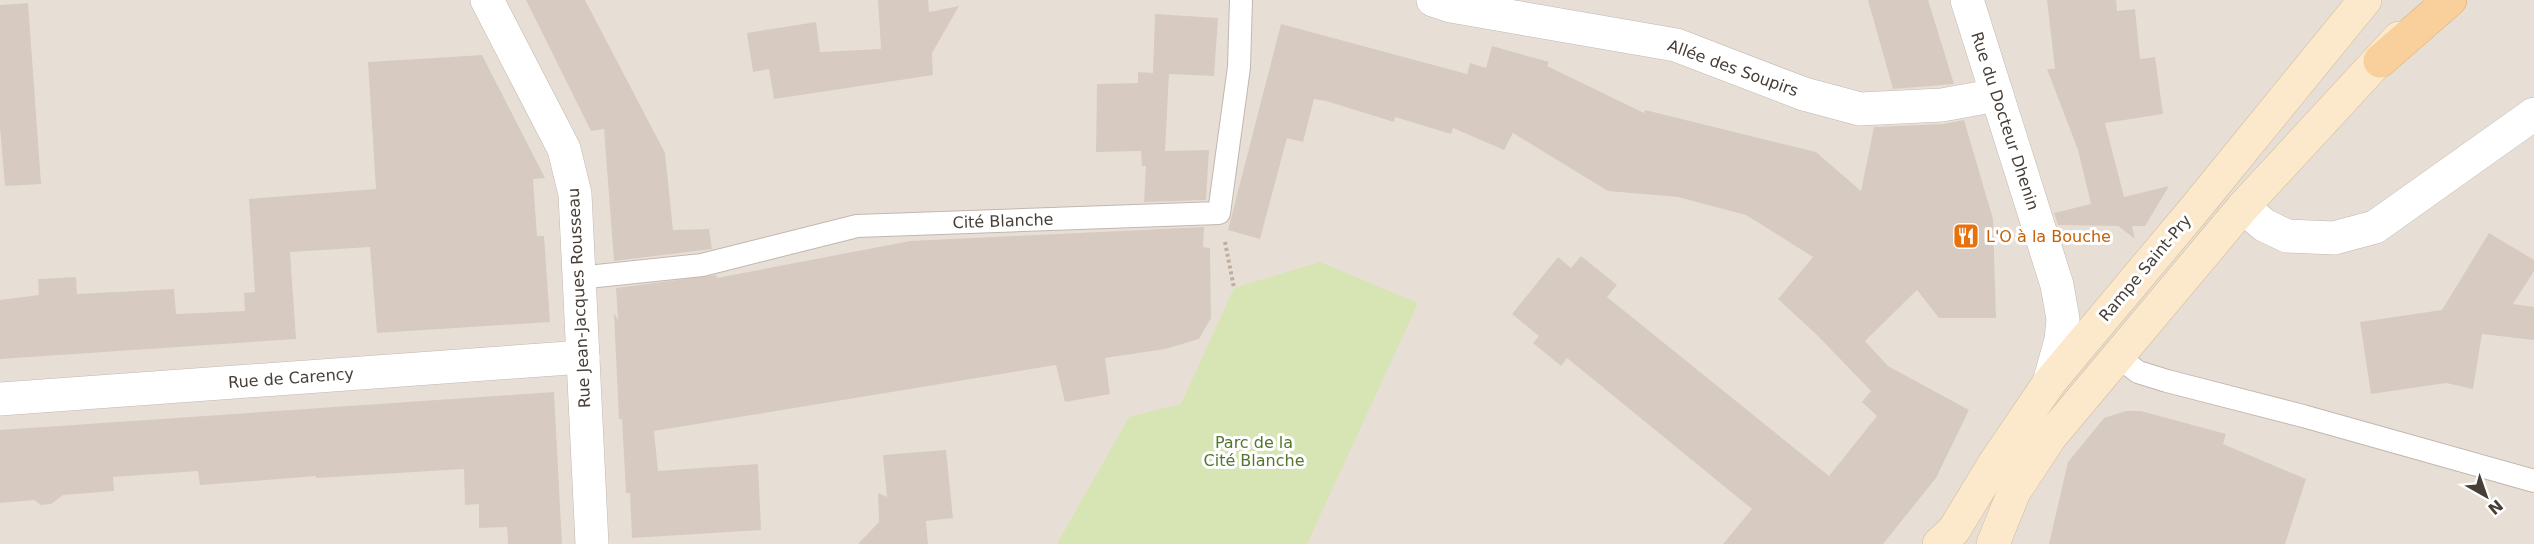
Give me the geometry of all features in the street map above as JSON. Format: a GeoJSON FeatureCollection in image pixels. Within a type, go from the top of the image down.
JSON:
{"type":"FeatureCollection","features":[{"type":"Feature","properties":{"kind":"main road","name":"Rampe Saint-Pry"},"geometry":{"type":"LineString","coordinates":[[1939,544],[1954,530],[1994,464],[2049,382],[2366,0]]}},
{"type":"Feature","properties":{"kind":"main road"},"geometry":{"type":"LineString","coordinates":[[1994,544],[2020,483],[2051,436],[2243,207],[2380,61],[2432,0]]}},
{"type":"Feature","properties":{"kind":"main road"},"geometry":{"type":"LineString","coordinates":[[2380,61],[2450,0]]}},
{"type":"Feature","properties":{"kind":"street","name":"Rue Jean-Jacques Rousseau"},"geometry":{"type":"LineString","coordinates":[[487,0],[564,149],[575,194],[592,544]]}},
{"type":"Feature","properties":{"kind":"street","name":"Allée des Soupirs"},"geometry":{"type":"LineString","coordinates":[[1433,0],[1451,6],[1676,45],[1804,94],[1860,109],[1942,105],[1997,95]]}},
{"type":"Feature","properties":{"kind":"street","name":"Rue du Docteur Dhenin"},"geometry":{"type":"LineString","coordinates":[[1967,0],[2059,296],[2063,319],[2061,340],[2049,382]]}},
{"type":"Feature","properties":{"kind":"street"},"geometry":{"type":"LineString","coordinates":[[2243,207],[2264,225],[2287,236],[2334,238],[2375,226],[2534,114]]}},
{"type":"Feature","properties":{"kind":"street","name":"Rue de Carency"},"geometry":{"type":"LineString","coordinates":[[0,399],[583,357]]}},
{"type":"Feature","properties":{"kind":"lane"},"geometry":{"type":"LineString","coordinates":[[1219,213],[1239,67],[1241,0]]}},
{"type":"Feature","properties":{"kind":"lane","name":"Cité Blanche"},"geometry":{"type":"LineString","coordinates":[[578,279],[702,265],[857,226],[1219,213]]}},
{"type":"Feature","properties":{"kind":"lane"},"geometry":{"type":"LineString","coordinates":[[2117,356],[2138,372],[2167,381],[2303,416],[2534,481]]}},
{"type":"Feature","properties":{"kind":"path"},"geometry":{"type":"LineString","coordinates":[[1219,213],[1234,288]]}},
{"type":"Feature","properties":{"kind":"shaded area"},"geometry":{"type":"Polygon","coordinates":[[[0,0],[2534,0],[2534,544],[0,544],[0,0]]]}},
{"type":"Feature","properties":{"kind":"green space","name":"Parc de la Cité Blanche"},"geometry":{"type":"Polygon","coordinates":[[[1320,262],[1418,303],[1307,544],[1057,544],[1129,417],[1181,404],[1234,288],[1320,262]]]}},
{"type":"Feature","properties":{"kind":"building"},"geometry":{"type":"Polygon","coordinates":[[[526,0],[585,0],[665,153],[673,230],[709,229],[712,249],[614,261],[604,129],[591,131],[526,0]]]}},
{"type":"Feature","properties":{"kind":"building"},"geometry":{"type":"Polygon","coordinates":[[[878,0],[928,0],[929,12],[959,6],[932,53],[933,75],[774,99],[769,69],[753,72],[747,33],[816,22],[820,52],[881,49],[878,0]]]}},
{"type":"Feature","properties":{"kind":"building"},"geometry":{"type":"Polygon","coordinates":[[[1868,0],[1928,0],[1954,84],[1893,89],[1868,0]]]}},
{"type":"Feature","properties":{"kind":"building"},"geometry":{"type":"Polygon","coordinates":[[[2047,0],[2116,0],[2117,11],[2135,9],[2140,59],[2155,57],[2163,114],[2105,123],[2124,197],[2169,186],[2145,226],[2132,226],[2135,239],[2118,226],[2058,225],[2054,213],[2091,204],[2078,150],[2047,69],[2055,69],[2047,0]]]}},
{"type":"Feature","properties":{"kind":"building"},"geometry":{"type":"Polygon","coordinates":[[[28,3],[41,184],[5,186],[0,127],[0,5],[28,3]]]}},
{"type":"Feature","properties":{"kind":"building"},"geometry":{"type":"Polygon","coordinates":[[[1155,14],[1218,18],[1214,76],[1169,74],[1165,151],[1209,150],[1206,200],[1144,202],[1146,166],[1142,166],[1141,151],[1096,152],[1097,84],[1138,83],[1138,72],[1153,73],[1155,14]]]}},
{"type":"Feature","properties":{"kind":"building"},"geometry":{"type":"Polygon","coordinates":[[[1281,24],[1467,74],[1470,63],[1486,68],[1492,46],[1549,62],[1547,66],[1644,113],[1645,110],[1816,152],[1861,191],[1874,127],[1943,124],[1964,120],[1993,219],[1996,318],[1939,318],[1917,290],[1865,341],[1888,366],[1969,410],[1936,478],[1883,544],[1723,544],[1752,509],[1567,358],[1561,366],[1533,343],[1539,336],[1512,314],[1558,257],[1571,268],[1581,256],[1617,285],[1607,297],[1829,476],[1877,416],[1862,402],[1871,391],[1818,336],[1778,299],[1813,257],[1746,215],[1678,197],[1608,191],[1513,133],[1504,150],[1453,128],[1451,134],[1395,117],[1394,122],[1314,99],[1303,142],[1287,138],[1260,239],[1228,230],[1281,24]]]}},
{"type":"Feature","properties":{"kind":"building"},"geometry":{"type":"Polygon","coordinates":[[[482,55],[545,178],[533,179],[537,236],[544,236],[550,322],[377,333],[370,247],[290,252],[296,339],[0,359],[0,300],[39,295],[38,279],[76,277],[77,294],[174,289],[176,314],[245,311],[244,293],[255,292],[249,199],[376,189],[368,62],[482,55]]]}},
{"type":"Feature","properties":{"kind":"building"},"geometry":{"type":"Polygon","coordinates":[[[1204,227],[1203,247],[1210,248],[1211,318],[1199,339],[1165,349],[1105,358],[1110,394],[1065,402],[1056,365],[654,431],[658,471],[758,464],[761,530],[632,538],[630,493],[626,493],[622,419],[619,419],[614,313],[618,320],[616,288],[716,275],[717,278],[910,241],[1204,227]]]}},
{"type":"Feature","properties":{"kind":"building"},"geometry":{"type":"Polygon","coordinates":[[[2489,233],[2534,260],[2534,271],[2513,304],[2534,307],[2534,340],[2482,334],[2473,389],[2446,383],[2371,394],[2360,322],[2442,310],[2489,233]]]}},
{"type":"Feature","properties":{"kind":"building"},"geometry":{"type":"Polygon","coordinates":[[[554,392],[562,544],[508,544],[507,527],[479,528],[479,504],[465,505],[464,469],[316,478],[316,476],[202,485],[200,485],[198,471],[113,477],[114,491],[63,495],[51,504],[41,505],[34,500],[0,503],[0,430],[554,392]]]}},
{"type":"Feature","properties":{"kind":"building"},"geometry":{"type":"Polygon","coordinates":[[[2126,411],[2141,411],[2226,434],[2223,444],[2306,479],[2285,544],[2049,544],[2068,462],[2104,418],[2126,411]]]}},
{"type":"Feature","properties":{"kind":"building"},"geometry":{"type":"Polygon","coordinates":[[[946,450],[953,518],[926,521],[928,544],[858,544],[879,522],[878,493],[887,497],[883,455],[946,450]]]}},
{"type":"Feature","properties":{"kind":"place","name":"L'O à la Bouche"},"geometry":{"type":"Point","coordinates":[1966,236]}}]}
